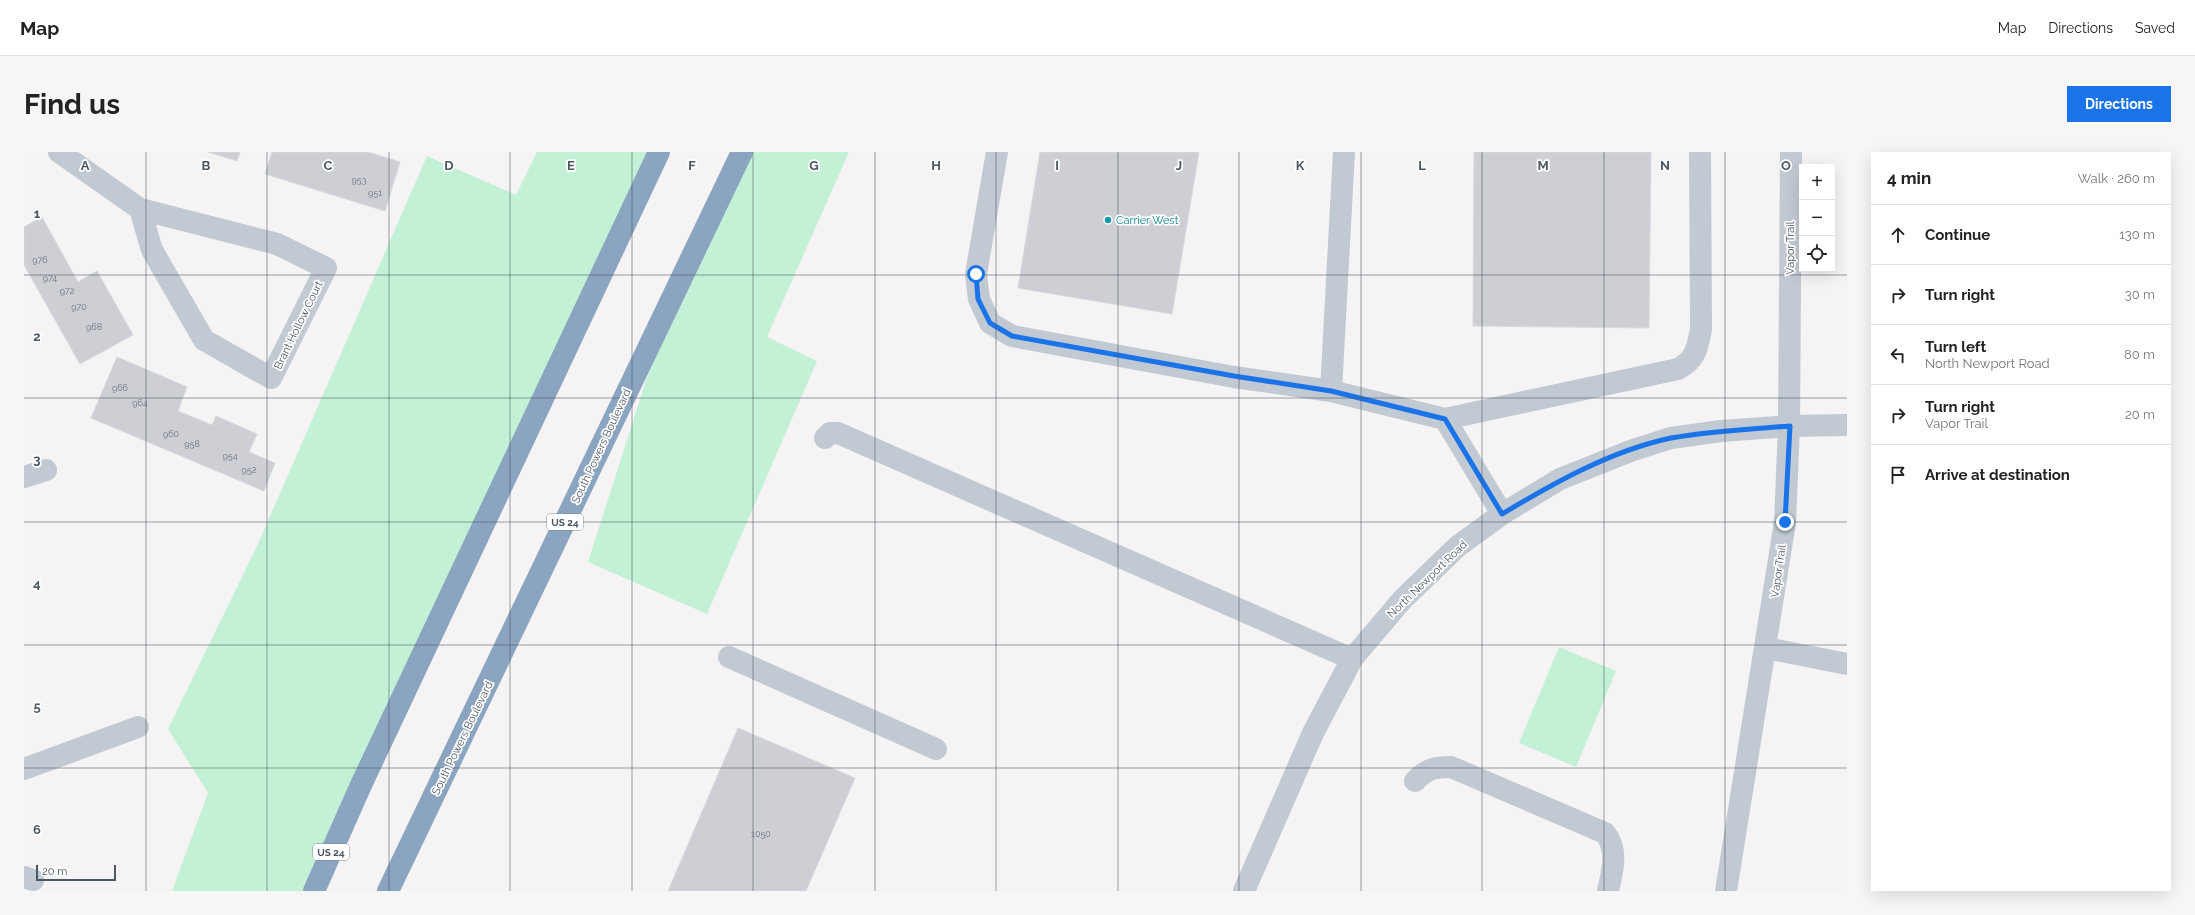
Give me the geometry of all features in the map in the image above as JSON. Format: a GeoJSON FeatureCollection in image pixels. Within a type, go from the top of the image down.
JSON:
{"type":"FeatureCollection","features":[{"type":"Feature","properties":{"kind":"highway","name":"US 24"},"geometry":{"type":"LineString","coordinates":[[314,891],[419,662],[659,152]]}},
{"type":"Feature","properties":{"kind":"highway","name":"South Powers Boulevard"},"geometry":{"type":"LineString","coordinates":[[388,891],[742,152]]}},
{"type":"Feature","properties":{"kind":"street","name":"Brant Hollow Court"},"geometry":{"type":"LineString","coordinates":[[59,152],[140,209],[277,244],[326,268],[272,378],[204,340],[152,250],[140,209]]}},
{"type":"Feature","properties":{"kind":"street"},"geometry":{"type":"LineString","coordinates":[[997,152],[976,274],[978,299],[990,323],[1012,336],[1234,376],[1331,391],[1445,419],[1678,369],[1690,362],[1698,346],[1701,329],[1700,152]]}},
{"type":"Feature","properties":{"kind":"street"},"geometry":{"type":"LineString","coordinates":[[1331,391],[1344,152]]}},
{"type":"Feature","properties":{"kind":"street","name":"Vapor Trail"},"geometry":{"type":"LineString","coordinates":[[1726,891],[1785,522],[1790,426],[1791,152]]}},
{"type":"Feature","properties":{"kind":"street"},"geometry":{"type":"LineString","coordinates":[[1445,419],[1502,514]]}},
{"type":"Feature","properties":{"kind":"street","name":"North Newport Road"},"geometry":{"type":"LineString","coordinates":[[1244,891],[1313,733],[1352,659],[1402,600],[1458,546],[1502,514],[1560,480],[1633,450],[1678,437],[1722,431],[1790,426],[1847,425]]}},
{"type":"Feature","properties":{"kind":"street"},"geometry":{"type":"LineString","coordinates":[[826,438],[830,433],[838,433],[1352,659]]}},
{"type":"Feature","properties":{"kind":"street"},"geometry":{"type":"LineString","coordinates":[[24,477],[46,470]]}},
{"type":"Feature","properties":{"kind":"street"},"geometry":{"type":"LineString","coordinates":[[1766,648],[1847,664]]}},
{"type":"Feature","properties":{"kind":"street"},"geometry":{"type":"LineString","coordinates":[[729,657],[936,749]]}},
{"type":"Feature","properties":{"kind":"street"},"geometry":{"type":"LineString","coordinates":[[24,769],[138,727]]}},
{"type":"Feature","properties":{"kind":"street"},"geometry":{"type":"LineString","coordinates":[[1415,781],[1423,772],[1436,767],[1451,767],[1605,833],[1611,841],[1614,860],[1608,891]]}},
{"type":"Feature","properties":{"kind":"green space"},"geometry":{"type":"Polygon","coordinates":[[[537,152],[660,152],[315,891],[172,891],[208,793],[168,729],[258,544],[427,156],[516,195],[537,152]]]}},
{"type":"Feature","properties":{"kind":"green space"},"geometry":{"type":"Polygon","coordinates":[[[742,152],[849,152],[767,337],[817,361],[707,614],[588,562],[674,293],[742,152]]]}},
{"type":"Feature","properties":{"kind":"green space"},"geometry":{"type":"Polygon","coordinates":[[[1559,647],[1616,671],[1576,767],[1519,743],[1559,647]]]}},
{"type":"Feature","properties":{"kind":"building"},"geometry":{"type":"Polygon","coordinates":[[[208,152],[240,152],[237,161],[208,152]]]}},
{"type":"Feature","properties":{"kind":"building"},"geometry":{"type":"Polygon","coordinates":[[[272,152],[368,152],[400,162],[385,211],[265,174],[272,152]]]}},
{"type":"Feature","properties":{"kind":"building","name":"Carrier West"},"geometry":{"type":"Polygon","coordinates":[[[1040,152],[1199,152],[1172,314],[1018,288],[1040,152]]]}},
{"type":"Feature","properties":{"kind":"building"},"geometry":{"type":"Polygon","coordinates":[[[1474,152],[1651,152],[1649,328],[1473,326],[1474,152]]]}},
{"type":"Feature","properties":{"kind":"building"},"geometry":{"type":"Polygon","coordinates":[[[42,217],[78,282],[97,271],[133,335],[80,364],[24,265],[24,227],[42,217]]]}},
{"type":"Feature","properties":{"kind":"building"},"geometry":{"type":"Polygon","coordinates":[[[117,357],[187,387],[178,411],[212,425],[216,416],[257,434],[249,452],[275,463],[264,491],[91,418],[117,357]]]}},
{"type":"Feature","properties":{"kind":"building"},"geometry":{"type":"Polygon","coordinates":[[[738,728],[855,778],[806,891],[668,891],[738,728]]]}},
{"type":"Feature","properties":{"kind":"place","name":"Carrier West"},"geometry":{"type":"Point","coordinates":[1108,220]}},
{"type":"Feature","properties":{"kind":"route"},"geometry":{"type":"LineString","coordinates":[[976,274],[978,299],[990,323],[1012,336],[1234,376],[1331,391],[1445,419],[1502,514],[1560,480],[1633,450],[1671,438],[1722,431],[1790,426],[1788,489],[1785,522]]}}]}
